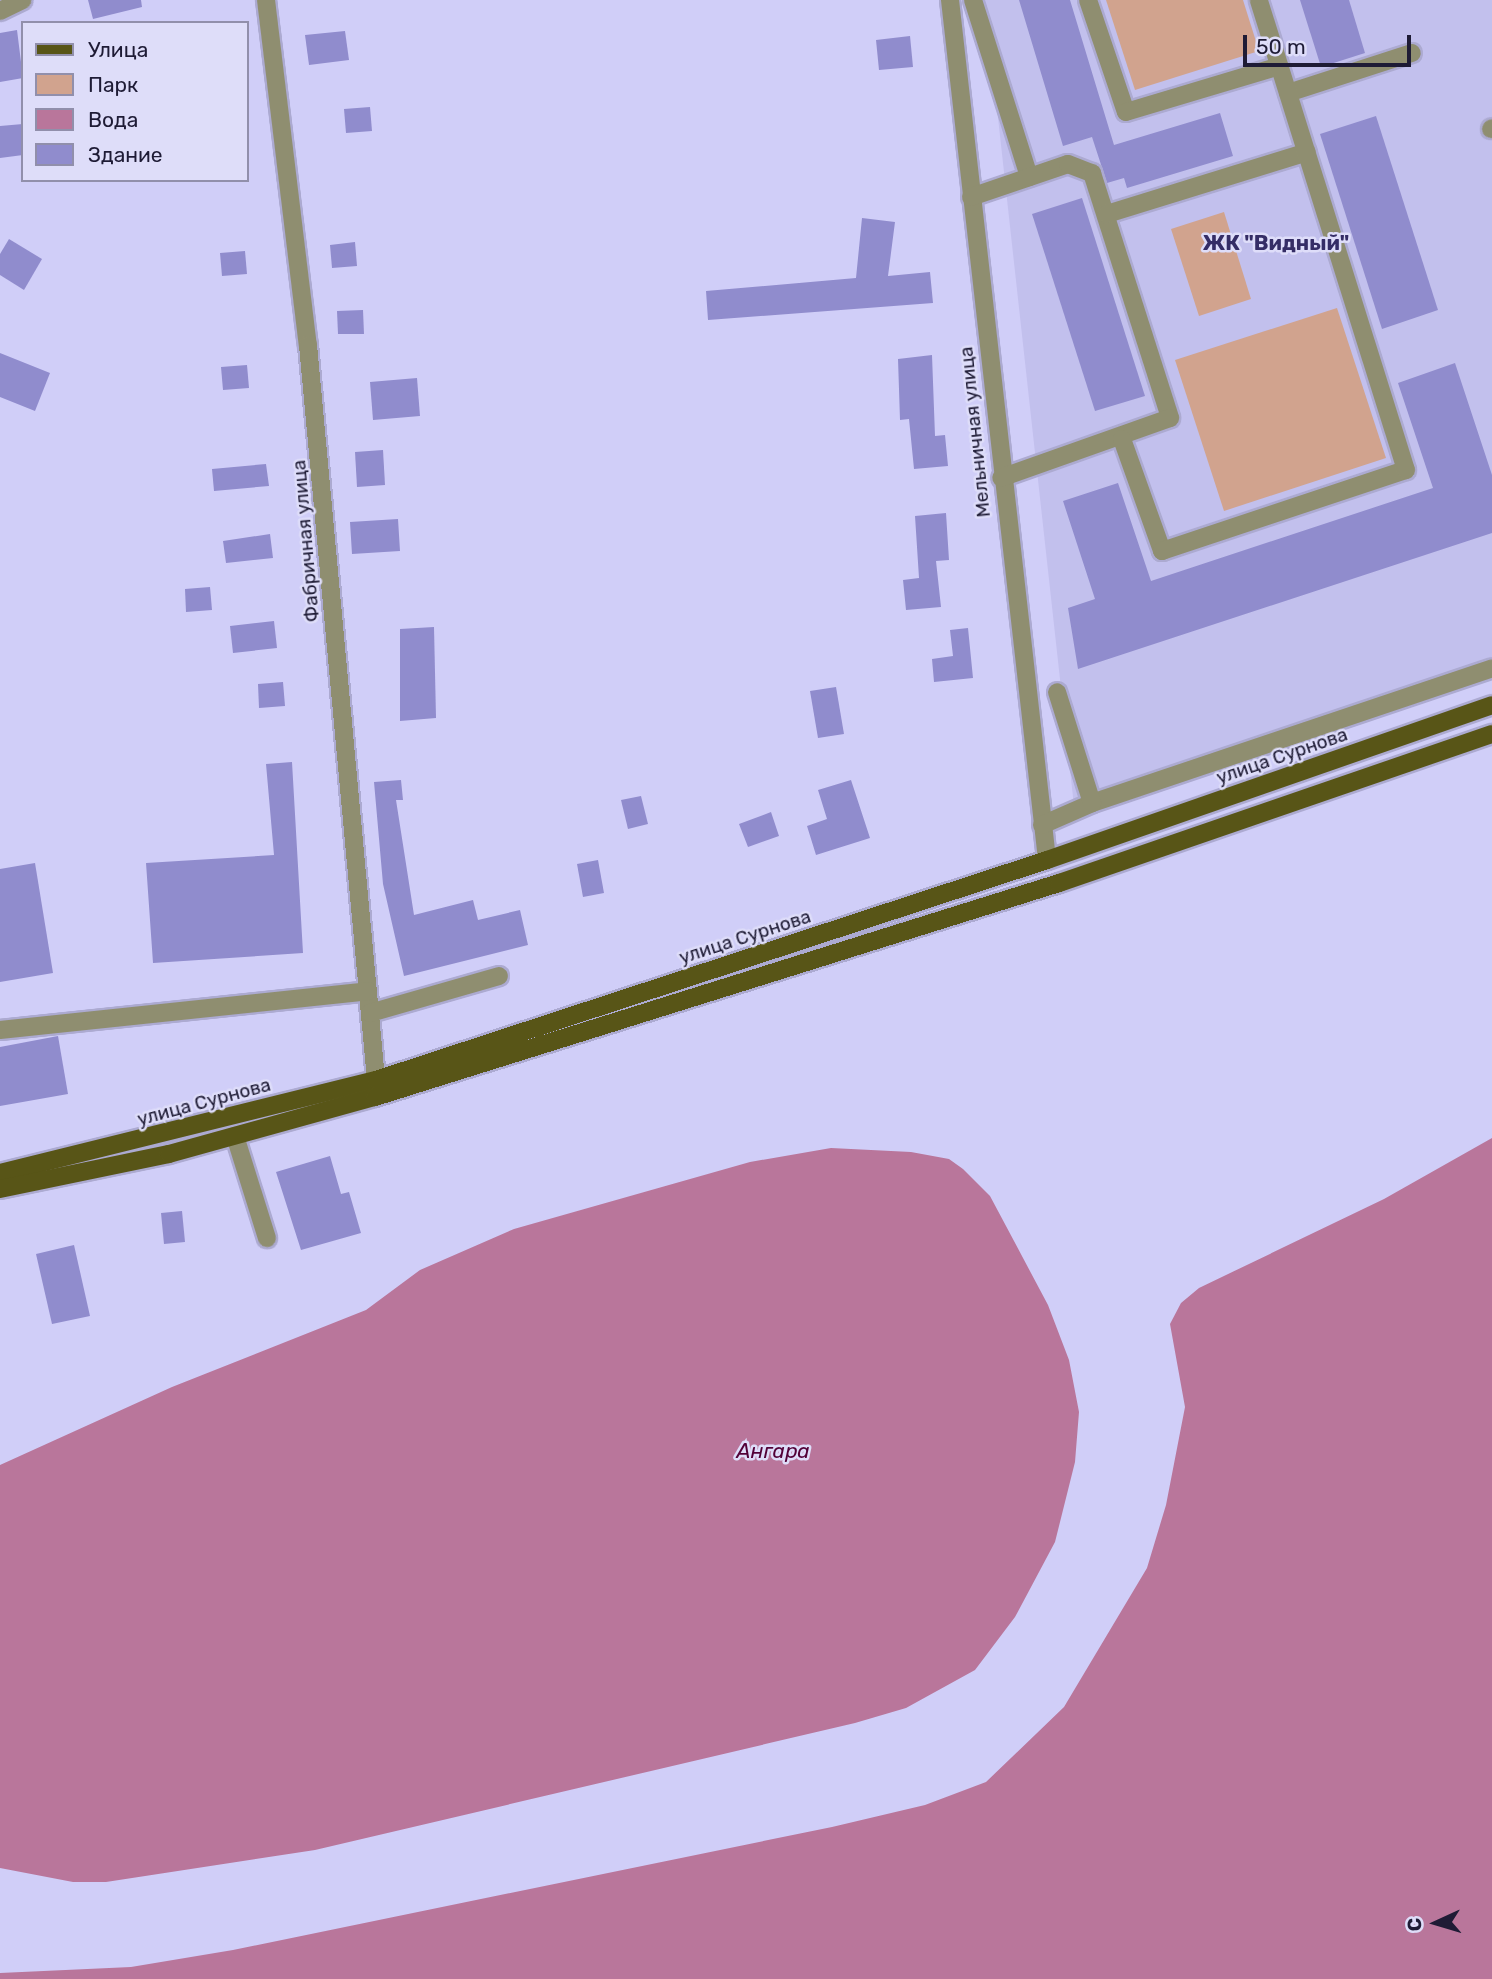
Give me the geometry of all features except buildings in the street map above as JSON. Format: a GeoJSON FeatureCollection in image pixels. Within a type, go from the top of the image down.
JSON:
{"type":"FeatureCollection","features":[{"type":"Feature","properties":{"kind":"main road","name":"улица Сурнова"},"geometry":{"type":"LineString","coordinates":[[0,1173],[376,1080],[1047,860],[1492,705]]}},
{"type":"Feature","properties":{"kind":"main road","name":"улица Сурнова"},"geometry":{"type":"LineString","coordinates":[[0,1189],[235,1136],[1046,887],[1492,734]]}},
{"type":"Feature","properties":{"kind":"street"},"geometry":{"type":"LineString","coordinates":[[0,10],[23,0]]}},
{"type":"Feature","properties":{"kind":"street","name":"Фабричная улица"},"geometry":{"type":"LineString","coordinates":[[266,0],[309,345],[376,1080]]}},
{"type":"Feature","properties":{"kind":"street","name":"Мельничная улица"},"geometry":{"type":"LineString","coordinates":[[950,0],[1001,478],[1047,860]]}},
{"type":"Feature","properties":{"kind":"street"},"geometry":{"type":"LineString","coordinates":[[973,0],[1029,177]]}},
{"type":"Feature","properties":{"kind":"street"},"geometry":{"type":"LineString","coordinates":[[1088,0],[1126,112],[1279,66]]}},
{"type":"Feature","properties":{"kind":"street"},"geometry":{"type":"LineString","coordinates":[[1122,439],[1162,551],[1406,470],[1259,0]]}},
{"type":"Feature","properties":{"kind":"street"},"geometry":{"type":"LineString","coordinates":[[1288,93],[1412,53]]}},
{"type":"Feature","properties":{"kind":"street"},"geometry":{"type":"LineString","coordinates":[[1107,214],[1307,152]]}},
{"type":"Feature","properties":{"kind":"street"},"geometry":{"type":"LineString","coordinates":[[971,197],[1068,164],[1082,165],[1096,178],[1170,418],[1122,439],[1001,478]]}},
{"type":"Feature","properties":{"kind":"street"},"geometry":{"type":"LineString","coordinates":[[1042,825],[1091,803],[1492,668]]}},
{"type":"Feature","properties":{"kind":"street"},"geometry":{"type":"LineString","coordinates":[[1057,692],[1091,803]]}},
{"type":"Feature","properties":{"kind":"street"},"geometry":{"type":"LineString","coordinates":[[370,1013],[499,976]]}},
{"type":"Feature","properties":{"kind":"street"},"geometry":{"type":"LineString","coordinates":[[0,1030],[368,991]]}},
{"type":"Feature","properties":{"kind":"street"},"geometry":{"type":"LineString","coordinates":[[235,1136],[268,1238]]}},
{"type":"Feature","properties":{"kind":"shaded area"},"geometry":{"type":"Polygon","coordinates":[[[985,0],[1492,0],[1492,669],[1075,815],[985,0]]]}},
{"type":"Feature","properties":{"kind":"green space"},"geometry":{"type":"Polygon","coordinates":[[[1106,0],[1243,0],[1259,51],[1135,90],[1106,0]]]}},
{"type":"Feature","properties":{"kind":"green space"},"geometry":{"type":"Polygon","coordinates":[[[1224,212],[1251,299],[1199,316],[1171,229],[1224,212]]]}},
{"type":"Feature","properties":{"kind":"green space"},"geometry":{"type":"Polygon","coordinates":[[[1337,308],[1386,458],[1224,511],[1175,360],[1337,308]]]}},
{"type":"Feature","properties":{"kind":"water"},"geometry":{"type":"Polygon","coordinates":[[[1492,1138],[1492,1979],[0,1979],[0,1973],[131,1967],[233,1950],[832,1827],[925,1805],[986,1782],[1064,1707],[1147,1568],[1166,1505],[1185,1407],[1170,1324],[1181,1303],[1199,1288],[1384,1199],[1492,1138]]]}},
{"type":"Feature","properties":{"kind":"water","name":"Ангара"},"geometry":{"type":"Polygon","coordinates":[[[831,1148],[911,1152],[949,1159],[963,1169],[990,1196],[1048,1305],[1069,1360],[1079,1412],[1075,1462],[1055,1542],[1015,1617],[975,1670],[906,1708],[855,1723],[315,1850],[106,1882],[73,1882],[0,1868],[0,1465],[172,1387],[366,1310],[420,1270],[514,1229],[750,1162],[831,1148]]]}},
{"type":"Feature","properties":{"kind":"district","name":"ЖК \"Видный\""},"geometry":{"type":"Point","coordinates":[1276,243]}}]}
